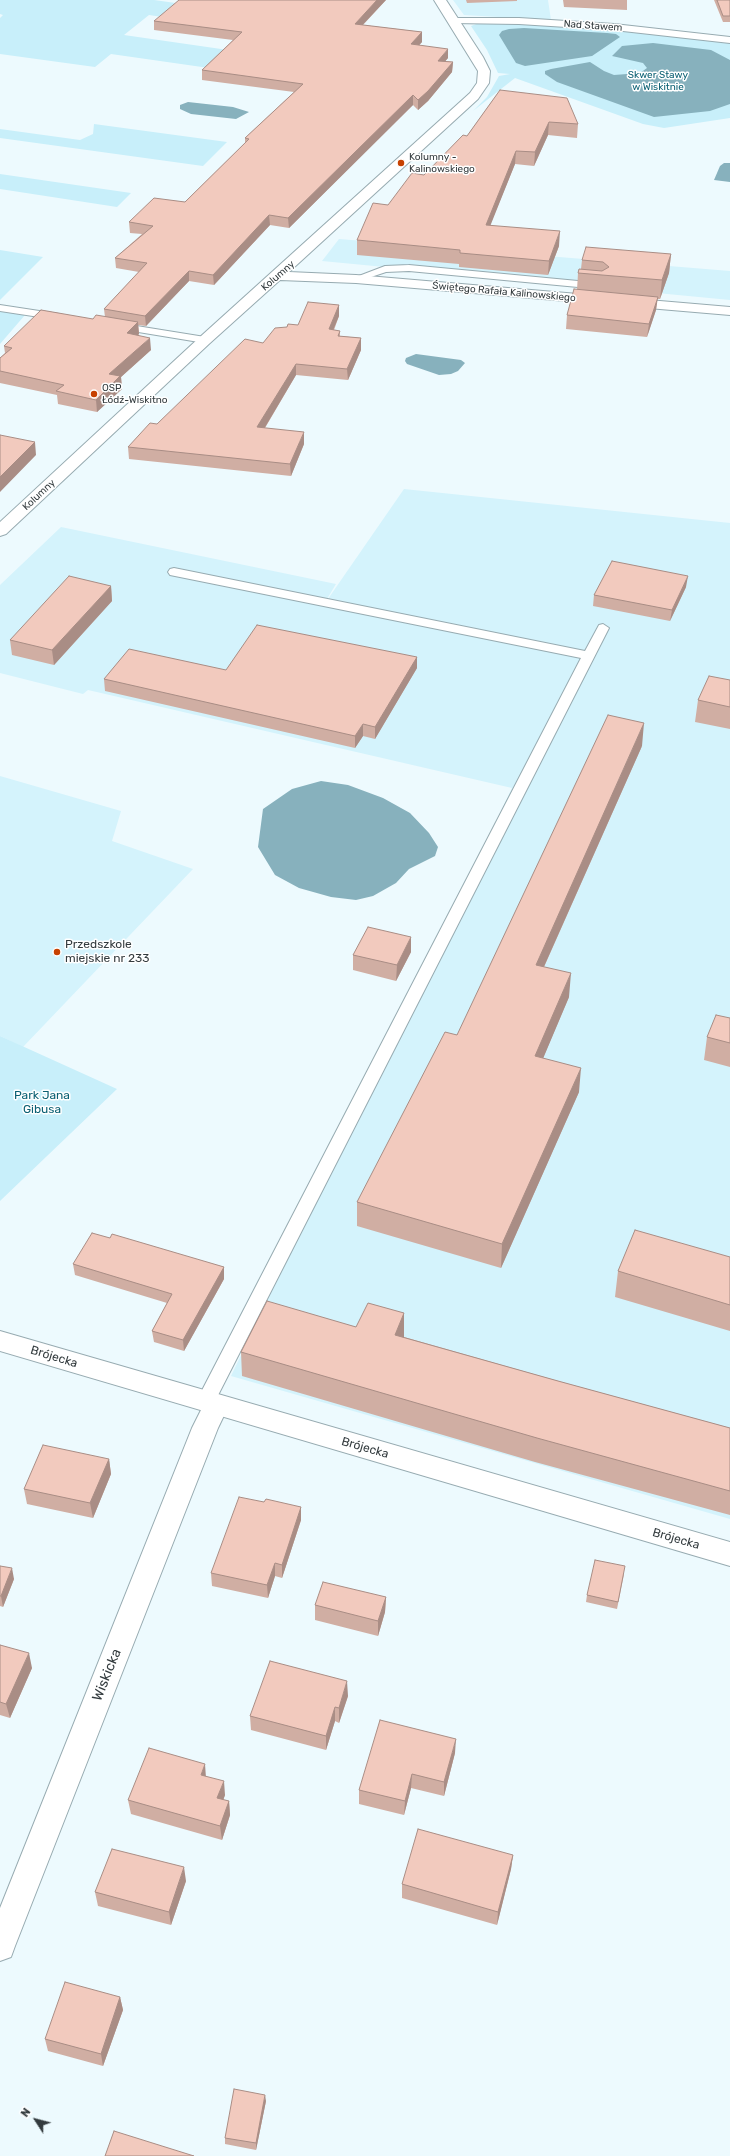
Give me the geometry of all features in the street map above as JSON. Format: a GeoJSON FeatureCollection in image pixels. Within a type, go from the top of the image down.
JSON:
{"type":"FeatureCollection","features":[{"type":"Feature","properties":{"kind":"street","name":"Kolumny"},"geometry":{"type":"LineString","coordinates":[[0,531],[205,340],[467,103],[479,89],[484,79],[484,71],[440,0]]}},
{"type":"Feature","properties":{"kind":"street","name":"Nad Stawem"},"geometry":{"type":"LineString","coordinates":[[455,22],[519,21],[614,27],[730,40]]}},
{"type":"Feature","properties":{"kind":"street","name":"Świętego Rafała Kalinowskiego"},"geometry":{"type":"LineString","coordinates":[[277,276],[356,279],[730,311]]}},
{"type":"Feature","properties":{"kind":"street","name":"Brójecka"},"geometry":{"type":"LineString","coordinates":[[0,1341],[730,1554]]}},
{"type":"Feature","properties":{"kind":"street","name":"Wiskicka"},"geometry":{"type":"LineString","coordinates":[[0,1946],[199,1442],[210,1403]]}},
{"type":"Feature","properties":{"kind":"lane"},"geometry":{"type":"LineString","coordinates":[[356,279],[384,269],[409,268],[601,286]]}},
{"type":"Feature","properties":{"kind":"lane"},"geometry":{"type":"LineString","coordinates":[[0,308],[69,318]]}},
{"type":"Feature","properties":{"kind":"lane"},"geometry":{"type":"LineString","coordinates":[[107,324],[205,340]]}},
{"type":"Feature","properties":{"kind":"lane"},"geometry":{"type":"LineString","coordinates":[[174,572],[588,656]]}},
{"type":"Feature","properties":{"kind":"lane"},"geometry":{"type":"LineString","coordinates":[[210,1403],[603,628]]}},
{"type":"Feature","properties":{"kind":"shaded area"},"geometry":{"type":"Polygon","coordinates":[[[453,0],[548,0],[551,20],[464,15],[453,0]]]}},
{"type":"Feature","properties":{"kind":"shaded area"},"geometry":{"type":"Polygon","coordinates":[[[524,28],[607,33],[616,34],[620,37],[592,56],[525,66],[516,63],[499,35],[502,31],[509,29],[524,28]]]}},
{"type":"Feature","properties":{"kind":"shaded area"},"geometry":{"type":"Polygon","coordinates":[[[653,43],[711,50],[730,60],[730,104],[710,111],[654,117],[557,82],[545,74],[545,71],[551,69],[590,62],[604,71],[614,75],[640,73],[647,68],[643,63],[612,56],[622,46],[653,43]]]}},
{"type":"Feature","properties":{"kind":"shaded area"},"geometry":{"type":"Polygon","coordinates":[[[188,102],[233,107],[249,112],[236,119],[191,114],[180,109],[180,105],[188,102]]]}},
{"type":"Feature","properties":{"kind":"shaded area"},"geometry":{"type":"Polygon","coordinates":[[[724,163],[730,163],[730,182],[714,180],[720,166],[724,163]]]}},
{"type":"Feature","properties":{"kind":"shaded area"},"geometry":{"type":"Polygon","coordinates":[[[339,239],[730,271],[730,300],[322,261],[339,239]]]}},
{"type":"Feature","properties":{"kind":"shaded area"},"geometry":{"type":"Polygon","coordinates":[[[416,354],[461,360],[465,363],[458,371],[451,374],[439,375],[407,364],[405,361],[406,358],[416,354]]]}},
{"type":"Feature","properties":{"kind":"shaded area"},"geometry":{"type":"Polygon","coordinates":[[[404,489],[730,523],[730,1519],[231,1376],[512,788],[88,690],[83,694],[0,673],[0,585],[61,527],[336,584],[321,609],[404,489]]]}},
{"type":"Feature","properties":{"kind":"shaded area","name":"Przedszkole miejskie nr 233"},"geometry":{"type":"Polygon","coordinates":[[[0,776],[121,811],[112,841],[193,869],[23,1047],[0,1036],[0,776]]]}},
{"type":"Feature","properties":{"kind":"shaded area"},"geometry":{"type":"Polygon","coordinates":[[[321,781],[348,785],[383,798],[410,813],[429,833],[438,847],[435,856],[409,869],[396,883],[373,896],[356,900],[331,897],[299,888],[275,875],[258,847],[263,809],[292,789],[321,781]]]}},
{"type":"Feature","properties":{"kind":"green space"},"geometry":{"type":"Polygon","coordinates":[[[0,0],[154,0],[305,21],[291,36],[149,15],[124,35],[228,50],[209,68],[111,54],[95,67],[0,54],[0,18],[3,15],[0,14],[0,0]]]}},
{"type":"Feature","properties":{"kind":"green space","name":"Skwer Stawy w Wiskitnie"},"geometry":{"type":"Polygon","coordinates":[[[482,22],[605,28],[730,42],[730,118],[664,128],[643,124],[515,78],[473,111],[487,97],[499,76],[510,74],[498,73],[487,50],[471,26],[482,22]]]}},
{"type":"Feature","properties":{"kind":"green space"},"geometry":{"type":"Polygon","coordinates":[[[94,124],[227,142],[203,166],[0,138],[0,129],[80,140],[93,134],[94,124]]]}},
{"type":"Feature","properties":{"kind":"green space"},"geometry":{"type":"Polygon","coordinates":[[[0,174],[131,193],[117,207],[0,189],[0,174]]]}},
{"type":"Feature","properties":{"kind":"green space"},"geometry":{"type":"Polygon","coordinates":[[[0,250],[43,257],[0,300],[0,250]]]}},
{"type":"Feature","properties":{"kind":"green space"},"geometry":{"type":"Polygon","coordinates":[[[0,310],[25,315],[0,344],[0,310]]]}},
{"type":"Feature","properties":{"kind":"green space","name":"Park Jana Gibusa"},"geometry":{"type":"Polygon","coordinates":[[[0,1036],[117,1089],[0,1201],[0,1036]]]}},
{"type":"Feature","properties":{"kind":"building"},"geometry":{"type":"Polygon","coordinates":[[[179,0],[377,0],[355,24],[422,32],[411,44],[448,49],[438,61],[453,62],[428,91],[418,100],[413,95],[288,218],[269,215],[213,275],[189,271],[145,316],[104,309],[147,263],[115,258],[153,226],[129,222],[154,198],[185,202],[249,139],[245,138],[303,84],[202,70],[242,32],[154,21],[179,0]]]}},
{"type":"Feature","properties":{"kind":"building"},"geometry":{"type":"Polygon","coordinates":[[[717,0],[730,0],[730,16],[723,16],[717,0]]]}},
{"type":"Feature","properties":{"kind":"building"},"geometry":{"type":"Polygon","coordinates":[[[500,90],[567,98],[578,124],[549,122],[535,152],[516,151],[486,225],[560,231],[549,261],[460,253],[460,250],[357,240],[373,203],[388,205],[412,173],[424,175],[463,135],[467,136],[500,90]]]}},
{"type":"Feature","properties":{"kind":"building"},"geometry":{"type":"Polygon","coordinates":[[[586,247],[671,254],[662,280],[578,273],[579,269],[602,271],[609,267],[603,262],[582,260],[586,247]]]}},
{"type":"Feature","properties":{"kind":"building"},"geometry":{"type":"Polygon","coordinates":[[[574,289],[658,297],[649,324],[567,315],[574,289]]]}},
{"type":"Feature","properties":{"kind":"building"},"geometry":{"type":"Polygon","coordinates":[[[308,302],[339,305],[329,329],[340,331],[338,336],[361,338],[347,369],[296,364],[257,427],[304,432],[290,464],[128,447],[150,423],[157,424],[245,339],[263,343],[275,328],[287,327],[288,324],[298,325],[308,302]]]}},
{"type":"Feature","properties":{"kind":"building"},"geometry":{"type":"Polygon","coordinates":[[[41,310],[93,319],[96,315],[138,322],[127,333],[150,338],[109,374],[120,376],[96,400],[56,391],[64,385],[0,371],[0,358],[12,348],[4,346],[41,310]]]}},
{"type":"Feature","properties":{"kind":"building"},"geometry":{"type":"Polygon","coordinates":[[[0,435],[35,442],[0,477],[0,435]]]}},
{"type":"Feature","properties":{"kind":"building"},"geometry":{"type":"Polygon","coordinates":[[[612,561],[688,576],[672,610],[594,595],[612,561]]]}},
{"type":"Feature","properties":{"kind":"building"},"geometry":{"type":"Polygon","coordinates":[[[69,576],[111,586],[52,650],[10,640],[69,576]]]}},
{"type":"Feature","properties":{"kind":"building"},"geometry":{"type":"Polygon","coordinates":[[[257,625],[417,657],[375,727],[363,724],[355,736],[104,679],[129,649],[226,670],[257,625]]]}},
{"type":"Feature","properties":{"kind":"building"},"geometry":{"type":"Polygon","coordinates":[[[709,676],[730,680],[730,707],[698,700],[709,676]]]}},
{"type":"Feature","properties":{"kind":"building"},"geometry":{"type":"Polygon","coordinates":[[[608,715],[644,723],[536,965],[571,973],[535,1056],[581,1068],[502,1244],[357,1202],[445,1032],[457,1035],[608,715]]]}},
{"type":"Feature","properties":{"kind":"building"},"geometry":{"type":"Polygon","coordinates":[[[368,927],[411,937],[397,965],[353,955],[368,927]]]}},
{"type":"Feature","properties":{"kind":"building"},"geometry":{"type":"Polygon","coordinates":[[[716,1015],[730,1018],[730,1043],[707,1037],[716,1015]]]}},
{"type":"Feature","properties":{"kind":"building"},"geometry":{"type":"Polygon","coordinates":[[[635,1230],[730,1257],[730,1305],[618,1271],[635,1230]]]}},
{"type":"Feature","properties":{"kind":"building"},"geometry":{"type":"Polygon","coordinates":[[[92,1233],[110,1238],[112,1234],[224,1267],[183,1340],[152,1331],[172,1294],[73,1264],[92,1233]]]}},
{"type":"Feature","properties":{"kind":"building"},"geometry":{"type":"Polygon","coordinates":[[[267,1301],[356,1327],[368,1303],[404,1313],[395,1335],[730,1428],[730,1491],[537,1438],[241,1352],[267,1301]]]}},
{"type":"Feature","properties":{"kind":"building"},"geometry":{"type":"Polygon","coordinates":[[[43,1445],[109,1459],[90,1503],[24,1489],[43,1445]]]}},
{"type":"Feature","properties":{"kind":"building"},"geometry":{"type":"Polygon","coordinates":[[[239,1497],[264,1502],[266,1499],[301,1507],[282,1565],[275,1563],[267,1585],[211,1573],[239,1497]]]}},
{"type":"Feature","properties":{"kind":"building"},"geometry":{"type":"Polygon","coordinates":[[[595,1560],[625,1566],[618,1602],[587,1595],[595,1560]]]}},
{"type":"Feature","properties":{"kind":"building"},"geometry":{"type":"Polygon","coordinates":[[[0,1566],[12,1568],[1,1596],[0,1596],[0,1566]]]}},
{"type":"Feature","properties":{"kind":"building"},"geometry":{"type":"Polygon","coordinates":[[[323,1582],[386,1597],[378,1621],[315,1605],[323,1582]]]}},
{"type":"Feature","properties":{"kind":"building"},"geometry":{"type":"Polygon","coordinates":[[[0,1645],[29,1653],[6,1704],[0,1702],[0,1645]]]}},
{"type":"Feature","properties":{"kind":"building"},"geometry":{"type":"Polygon","coordinates":[[[270,1661],[347,1681],[339,1708],[335,1707],[326,1736],[250,1716],[270,1661]]]}},
{"type":"Feature","properties":{"kind":"building"},"geometry":{"type":"Polygon","coordinates":[[[380,1720],[456,1739],[444,1782],[412,1774],[405,1801],[359,1790],[380,1720]]]}},
{"type":"Feature","properties":{"kind":"building"},"geometry":{"type":"Polygon","coordinates":[[[149,1748],[205,1764],[201,1775],[224,1781],[217,1798],[229,1801],[220,1826],[128,1800],[149,1748]]]}},
{"type":"Feature","properties":{"kind":"building"},"geometry":{"type":"Polygon","coordinates":[[[418,1829],[513,1855],[498,1912],[402,1884],[418,1829]]]}},
{"type":"Feature","properties":{"kind":"building"},"geometry":{"type":"Polygon","coordinates":[[[112,1849],[184,1867],[169,1912],[95,1892],[112,1849]]]}},
{"type":"Feature","properties":{"kind":"building"},"geometry":{"type":"Polygon","coordinates":[[[65,1982],[120,1997],[101,2054],[45,2039],[65,1982]]]}},
{"type":"Feature","properties":{"kind":"building"},"geometry":{"type":"Polygon","coordinates":[[[234,2089],[265,2095],[256,2143],[225,2138],[234,2089]]]}},
{"type":"Feature","properties":{"kind":"building"},"geometry":{"type":"Polygon","coordinates":[[[114,2131],[194,2156],[105,2156],[114,2131]]]}},
{"type":"Feature","properties":{"kind":"place","name":"Kolumny - Kalinowskiego"},"geometry":{"type":"Point","coordinates":[401,163]}},
{"type":"Feature","properties":{"kind":"place","name":"OSP Łódź-Wiskitno"},"geometry":{"type":"Point","coordinates":[94,394]}},
{"type":"Feature","properties":{"kind":"place","name":"Przedszkole miejskie nr 233"},"geometry":{"type":"Point","coordinates":[57,952]}}]}
